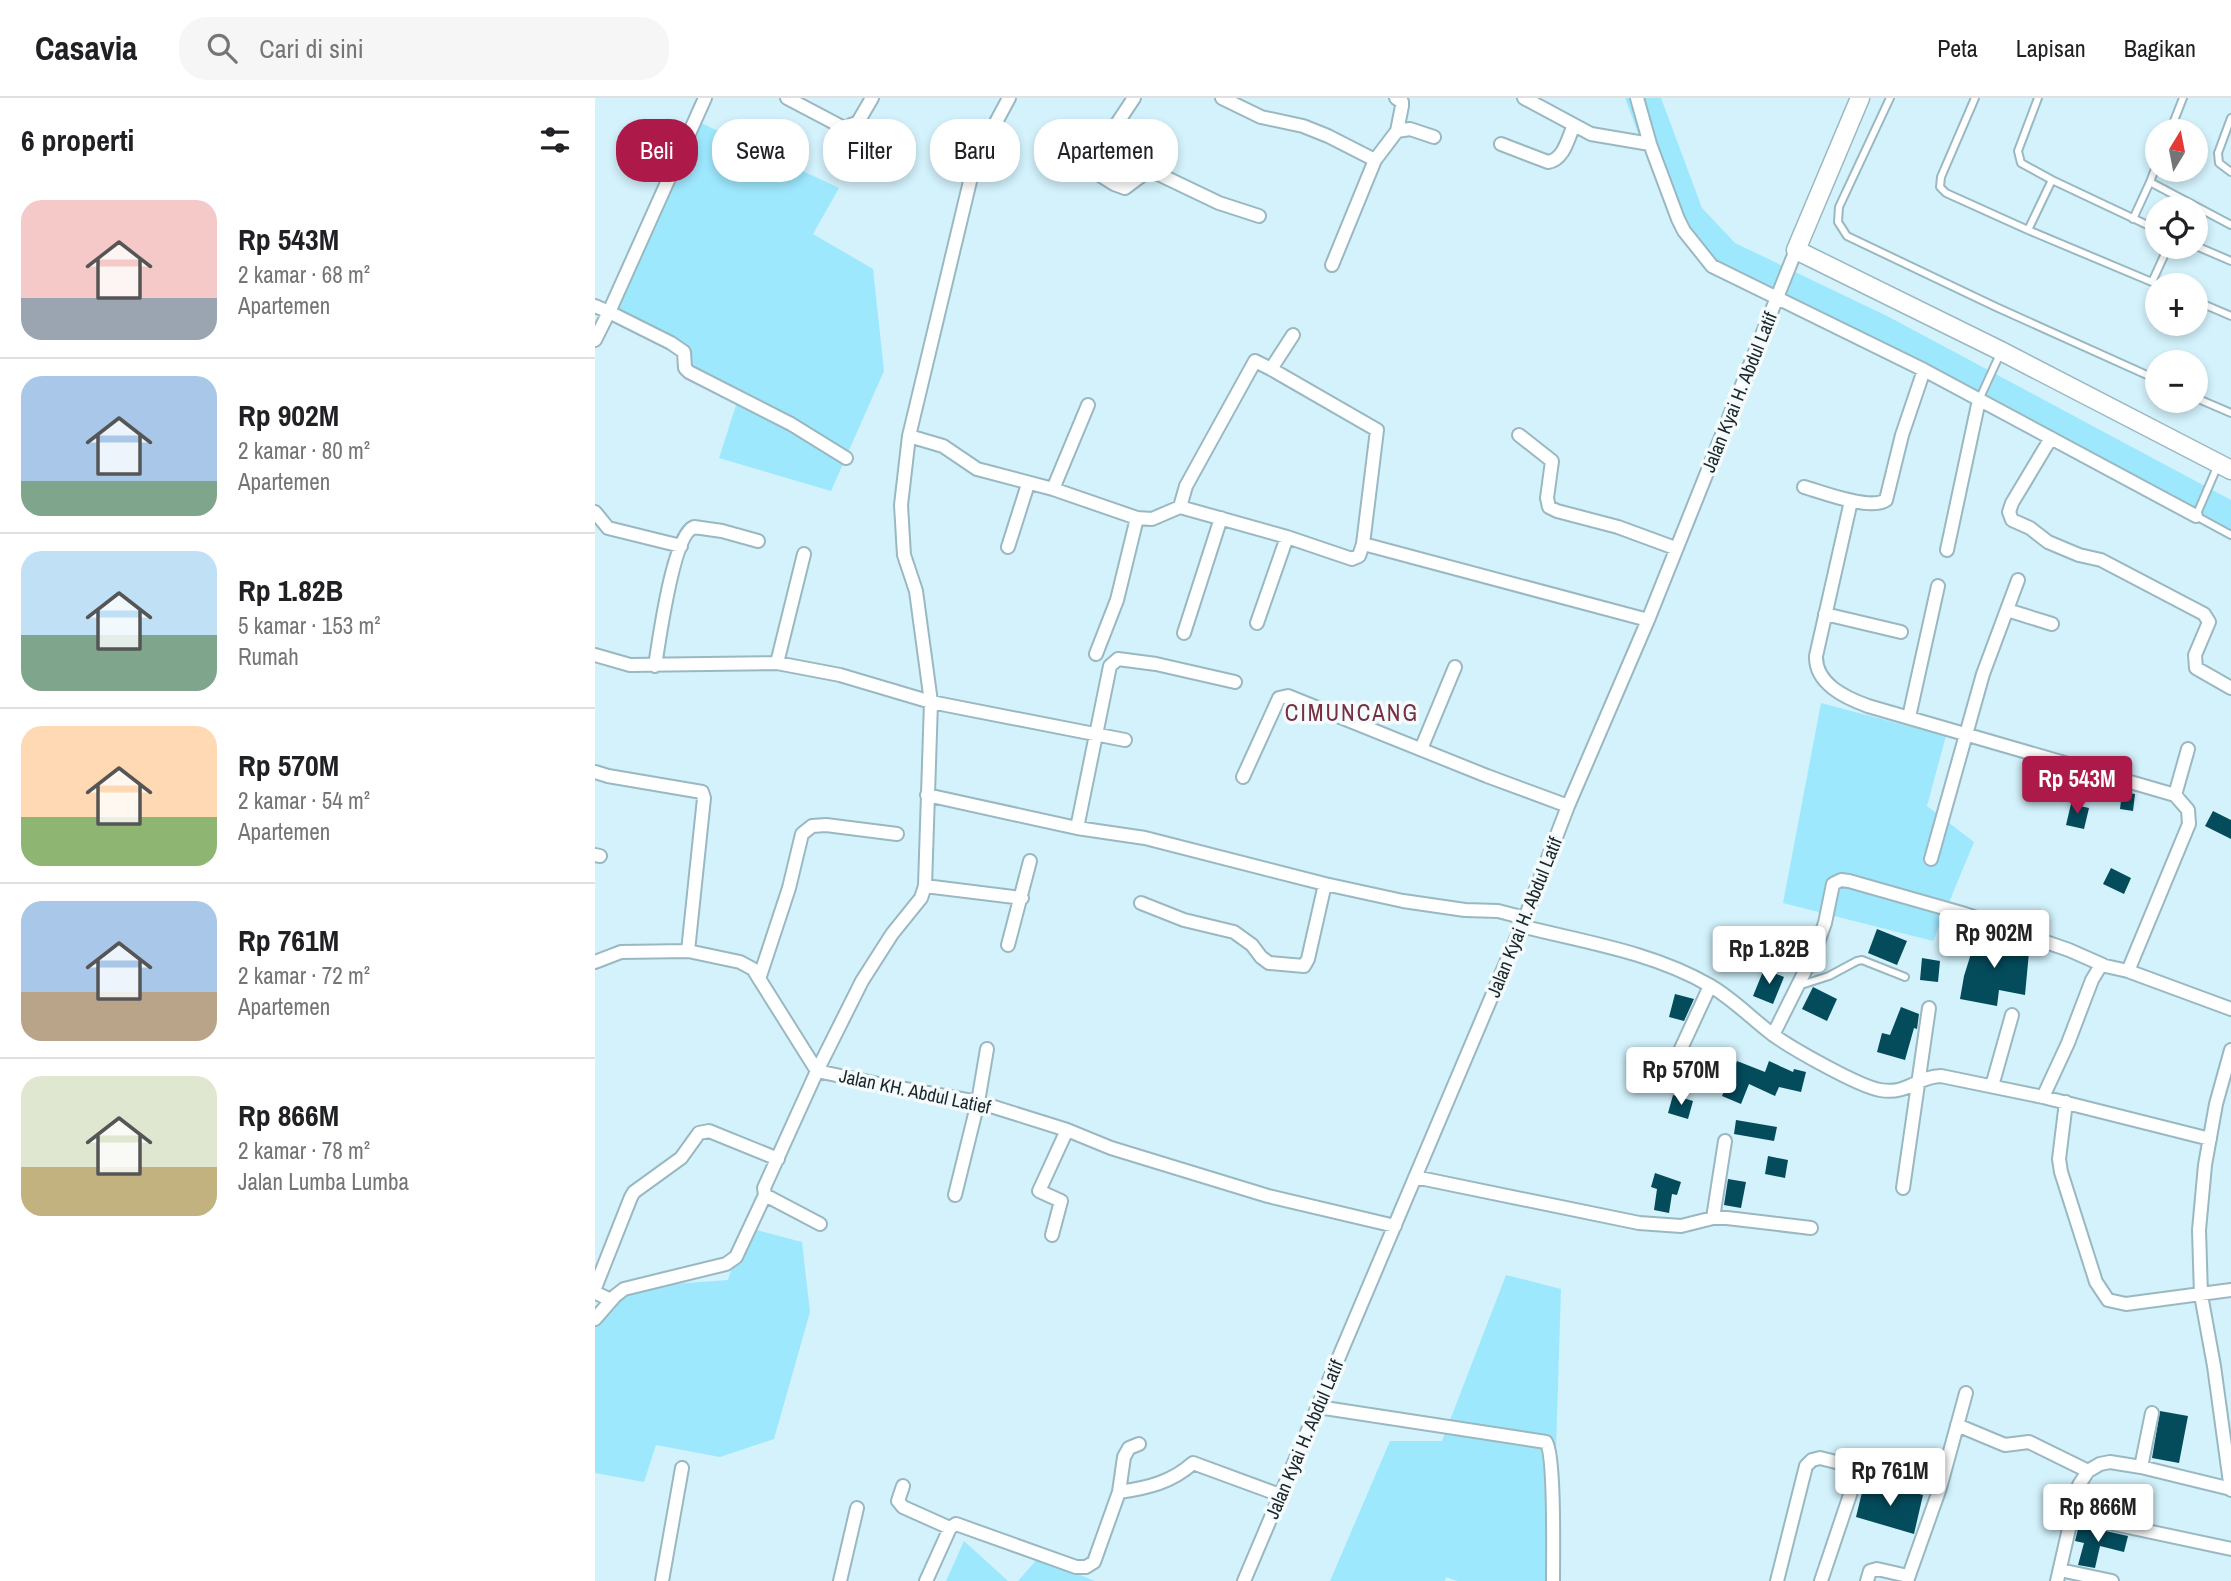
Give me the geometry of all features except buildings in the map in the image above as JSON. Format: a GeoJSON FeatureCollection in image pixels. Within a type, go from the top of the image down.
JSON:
{"type":"FeatureCollection","features":[{"type":"Feature","properties":{"kind":"street"},"geometry":{"type":"LineString","coordinates":[[595,340],[705,98]]}},
{"type":"Feature","properties":{"kind":"street"},"geometry":{"type":"LineString","coordinates":[[787,98],[844,128],[858,122],[872,98]]}},
{"type":"Feature","properties":{"kind":"street"},"geometry":{"type":"LineString","coordinates":[[1009,98],[971,177],[909,436],[901,505],[904,555],[916,591],[931,702],[925,886],[1022,898]]}},
{"type":"Feature","properties":{"kind":"street"},"geometry":{"type":"LineString","coordinates":[[1134,98],[1104,143],[1090,170],[1125,188],[1152,171],[1219,203],[1259,216]]}},
{"type":"Feature","properties":{"kind":"street"},"geometry":{"type":"LineString","coordinates":[[1222,98],[1261,117],[1328,136],[1375,160]]}},
{"type":"Feature","properties":{"kind":"street"},"geometry":{"type":"LineString","coordinates":[[1332,265],[1375,160],[1397,131],[1402,102],[1396,98]]}},
{"type":"Feature","properties":{"kind":"street"},"geometry":{"type":"LineString","coordinates":[[1524,98],[1591,134],[1650,144]]}},
{"type":"Feature","properties":{"kind":"street"},"geometry":{"type":"LineString","coordinates":[[1637,98],[1650,144],[1684,231],[1712,266],[1924,370],[2196,516]]}},
{"type":"Feature","properties":{"kind":"street"},"geometry":{"type":"LineString","coordinates":[[1860,98],[1796,250],[2001,351],[2225,467]]}},
{"type":"Feature","properties":{"kind":"street"},"geometry":{"type":"LineString","coordinates":[[1501,144],[1553,162],[1559,159],[1574,125]]}},
{"type":"Feature","properties":{"kind":"street"},"geometry":{"type":"LineString","coordinates":[[1397,131],[1410,129],[1434,137]]}},
{"type":"Feature","properties":{"kind":"street","name":"Jalan Kyai H. Abdul Latif"},"geometry":{"type":"LineString","coordinates":[[1244,1581],[1523,922],[1568,806],[1648,620],[1796,250]]}},
{"type":"Feature","properties":{"kind":"street"},"geometry":{"type":"LineString","coordinates":[[595,306],[671,343],[684,352],[685,368],[689,372],[791,424],[845,458]]}},
{"type":"Feature","properties":{"kind":"street"},"geometry":{"type":"LineString","coordinates":[[1271,369],[1293,335]]}},
{"type":"Feature","properties":{"kind":"street"},"geometry":{"type":"LineString","coordinates":[[909,436],[943,446],[977,469],[1053,489],[1137,518],[1152,519],[1180,507],[1352,558],[1359,556],[1363,544],[1377,430],[1255,360],[1186,486],[1180,507]]}},
{"type":"Feature","properties":{"kind":"street"},"geometry":{"type":"LineString","coordinates":[[1804,486],[1851,500],[1879,504],[1886,500],[1902,435],[1924,370]]}},
{"type":"Feature","properties":{"kind":"street"},"geometry":{"type":"LineString","coordinates":[[1947,550],[1979,400]]}},
{"type":"Feature","properties":{"kind":"street"},"geometry":{"type":"LineString","coordinates":[[1053,489],[1088,405]]}},
{"type":"Feature","properties":{"kind":"street"},"geometry":{"type":"LineString","coordinates":[[1519,435],[1552,461],[1547,498],[1549,507],[1618,527],[1675,548]]}},
{"type":"Feature","properties":{"kind":"street"},"geometry":{"type":"LineString","coordinates":[[2051,438],[2012,503],[2009,512],[2012,520],[2030,528],[2048,542],[2079,555],[2101,560],[2204,614],[2209,622],[2195,655],[2196,668],[2231,688]]}},
{"type":"Feature","properties":{"kind":"street"},"geometry":{"type":"LineString","coordinates":[[1008,547],[1028,484]]}},
{"type":"Feature","properties":{"kind":"street"},"geometry":{"type":"LineString","coordinates":[[1851,500],[1816,662],[1831,687],[1846,697],[1966,735],[2175,794],[2188,810],[2189,824],[2128,971]]}},
{"type":"Feature","properties":{"kind":"street"},"geometry":{"type":"LineString","coordinates":[[595,512],[608,528],[681,546]]}},
{"type":"Feature","properties":{"kind":"street"},"geometry":{"type":"LineString","coordinates":[[1096,654],[1117,600],[1137,518]]}},
{"type":"Feature","properties":{"kind":"street"},"geometry":{"type":"LineString","coordinates":[[1184,633],[1221,518]]}},
{"type":"Feature","properties":{"kind":"street"},"geometry":{"type":"LineString","coordinates":[[655,666],[674,563],[685,532],[694,527],[722,530],[758,541]]}},
{"type":"Feature","properties":{"kind":"street"},"geometry":{"type":"LineString","coordinates":[[1257,623],[1287,537]]}},
{"type":"Feature","properties":{"kind":"street"},"geometry":{"type":"LineString","coordinates":[[1363,544],[1648,620]]}},
{"type":"Feature","properties":{"kind":"street"},"geometry":{"type":"LineString","coordinates":[[777,663],[804,554]]}},
{"type":"Feature","properties":{"kind":"street"},"geometry":{"type":"LineString","coordinates":[[1931,859],[1983,674],[2018,580]]}},
{"type":"Feature","properties":{"kind":"street"},"geometry":{"type":"LineString","coordinates":[[1909,717],[1938,586]]}},
{"type":"Feature","properties":{"kind":"street"},"geometry":{"type":"LineString","coordinates":[[2007,610],[2052,624]]}},
{"type":"Feature","properties":{"kind":"street"},"geometry":{"type":"LineString","coordinates":[[1825,614],[1901,632]]}},
{"type":"Feature","properties":{"kind":"street"},"geometry":{"type":"LineString","coordinates":[[595,654],[630,666],[777,663],[840,675],[931,702],[1125,740]]}},
{"type":"Feature","properties":{"kind":"street"},"geometry":{"type":"LineString","coordinates":[[1077,828],[1110,666],[1118,659],[1156,664],[1235,682]]}},
{"type":"Feature","properties":{"kind":"street"},"geometry":{"type":"LineString","coordinates":[[1421,749],[1455,667]]}},
{"type":"Feature","properties":{"kind":"street"},"geometry":{"type":"LineString","coordinates":[[1243,777],[1282,696],[1294,698],[1568,806]]}},
{"type":"Feature","properties":{"kind":"street"},"geometry":{"type":"LineString","coordinates":[[2175,794],[2187,749]]}},
{"type":"Feature","properties":{"kind":"street"},"geometry":{"type":"LineString","coordinates":[[595,772],[702,792],[704,799],[688,951]]}},
{"type":"Feature","properties":{"kind":"street"},"geometry":{"type":"LineString","coordinates":[[927,795],[1077,828],[1145,838],[1403,901],[1465,910],[1498,911],[1523,922],[1639,955],[1674,968],[1710,986],[1773,1035],[1869,1087],[1895,1090],[1917,1084],[1930,1076],[1941,1076],[2066,1102],[2210,1139]]}},
{"type":"Feature","properties":{"kind":"street"},"geometry":{"type":"LineString","coordinates":[[759,979],[782,913],[802,834],[812,826],[826,825],[897,834]]}},
{"type":"Feature","properties":{"kind":"street"},"geometry":{"type":"LineString","coordinates":[[1008,945],[1030,860]]}},
{"type":"Feature","properties":{"kind":"street"},"geometry":{"type":"LineString","coordinates":[[1773,1035],[1799,986],[1822,931],[1833,884],[1841,880],[1965,914],[2231,1009]]}},
{"type":"Feature","properties":{"kind":"street"},"geometry":{"type":"LineString","coordinates":[[1142,903],[1184,920],[1234,932],[1252,945],[1269,963],[1298,967],[1304,966],[1308,959],[1325,884]]}},
{"type":"Feature","properties":{"kind":"street","name":"Jalan KH. Abdul Latief"},"geometry":{"type":"LineString","coordinates":[[925,886],[921,898],[892,934],[862,981],[817,1070],[978,1102],[1067,1130],[1111,1148],[1268,1196],[1395,1226]]}},
{"type":"Feature","properties":{"kind":"street"},"geometry":{"type":"LineString","coordinates":[[595,962],[621,952],[688,951],[740,962],[753,969],[817,1070],[736,1257],[726,1264],[624,1289],[602,1298],[595,1319]]}},
{"type":"Feature","properties":{"kind":"street"},"geometry":{"type":"LineString","coordinates":[[2043,1097],[2068,1043],[2092,980],[2098,967],[2103,965]]}},
{"type":"Feature","properties":{"kind":"street"},"geometry":{"type":"LineString","coordinates":[[1666,1081],[1710,986]]}},
{"type":"Feature","properties":{"kind":"street"},"geometry":{"type":"LineString","coordinates":[[1903,1188],[1929,1008]]}},
{"type":"Feature","properties":{"kind":"street"},"geometry":{"type":"LineString","coordinates":[[1992,1086],[2012,1015]]}},
{"type":"Feature","properties":{"kind":"street"},"geometry":{"type":"LineString","coordinates":[[955,1195],[978,1102],[987,1049]]}},
{"type":"Feature","properties":{"kind":"street"},"geometry":{"type":"LineString","coordinates":[[2112,1581],[2059,1575],[2079,1485],[2088,1471],[2110,1461],[2141,1466],[2231,1489],[2225,1399],[2201,1295],[2199,1230],[2205,1165],[2216,1104],[2231,1049]]}},
{"type":"Feature","properties":{"kind":"street"},"geometry":{"type":"LineString","coordinates":[[2066,1102],[2059,1159],[2061,1172],[2096,1282],[2108,1300],[2126,1304],[2231,1290]]}},
{"type":"Feature","properties":{"kind":"street"},"geometry":{"type":"LineString","coordinates":[[1052,1235],[1061,1201],[1039,1191],[1067,1130]]}},
{"type":"Feature","properties":{"kind":"street"},"geometry":{"type":"LineString","coordinates":[[602,1298],[596,1293],[598,1281],[634,1192],[681,1158],[699,1133],[709,1131],[778,1158]]}},
{"type":"Feature","properties":{"kind":"street"},"geometry":{"type":"LineString","coordinates":[[1713,1218],[1725,1141]]}},
{"type":"Feature","properties":{"kind":"street"},"geometry":{"type":"LineString","coordinates":[[1415,1177],[1639,1223],[1681,1226],[1713,1218],[1811,1228]]}},
{"type":"Feature","properties":{"kind":"street"},"geometry":{"type":"LineString","coordinates":[[765,1195],[820,1224]]}},
{"type":"Feature","properties":{"kind":"street"},"geometry":{"type":"LineString","coordinates":[[1867,1581],[1870,1571],[1877,1569],[1907,1579],[1940,1488],[1965,1393]]}},
{"type":"Feature","properties":{"kind":"street"},"geometry":{"type":"LineString","coordinates":[[1318,1407],[1546,1442],[1550,1447],[1553,1581]]}},
{"type":"Feature","properties":{"kind":"street"},"geometry":{"type":"LineString","coordinates":[[2141,1466],[2152,1413]]}},
{"type":"Feature","properties":{"kind":"street"},"geometry":{"type":"LineString","coordinates":[[1957,1425],[2005,1444],[2029,1442],[2088,1471]]}},
{"type":"Feature","properties":{"kind":"street"},"geometry":{"type":"LineString","coordinates":[[926,1581],[950,1528],[956,1524],[1076,1567],[1086,1567],[1094,1562],[1119,1492],[1124,1457],[1129,1448],[1139,1444]]}},
{"type":"Feature","properties":{"kind":"street"},"geometry":{"type":"LineString","coordinates":[[1777,1581],[1806,1466],[1811,1460],[1820,1458],[1940,1488]]}},
{"type":"Feature","properties":{"kind":"street"},"geometry":{"type":"LineString","coordinates":[[1119,1492],[1149,1488],[1180,1475],[1193,1463],[1280,1495]]}},
{"type":"Feature","properties":{"kind":"street"},"geometry":{"type":"LineString","coordinates":[[662,1581],[681,1468]]}},
{"type":"Feature","properties":{"kind":"street"},"geometry":{"type":"LineString","coordinates":[[1821,1581],[1859,1468]]}},
{"type":"Feature","properties":{"kind":"street"},"geometry":{"type":"LineString","coordinates":[[903,1486],[898,1500],[902,1507],[950,1528]]}},
{"type":"Feature","properties":{"kind":"street"},"geometry":{"type":"LineString","coordinates":[[840,1581],[857,1508]]}},
{"type":"Feature","properties":{"kind":"street"},"geometry":{"type":"LineString","coordinates":[[2072,1515],[2231,1549]]}},
{"type":"Feature","properties":{"kind":"lane"},"geometry":{"type":"LineString","coordinates":[[1890,98],[1839,207],[1838,222],[1847,236],[2145,374]]}},
{"type":"Feature","properties":{"kind":"lane"},"geometry":{"type":"LineString","coordinates":[[1975,98],[1941,177],[1940,187],[1946,193],[2145,280]]}},
{"type":"Feature","properties":{"kind":"lane"},"geometry":{"type":"LineString","coordinates":[[2038,98],[2018,157],[2021,163],[2145,224]]}},
{"type":"Feature","properties":{"kind":"lane"},"geometry":{"type":"LineString","coordinates":[[2174,119],[2183,98]]}},
{"type":"Feature","properties":{"kind":"lane"},"geometry":{"type":"LineString","coordinates":[[2231,118],[2218,153],[2219,163],[2231,172]]}},
{"type":"Feature","properties":{"kind":"lane"},"geometry":{"type":"LineString","coordinates":[[2028,230],[2052,180]]}},
{"type":"Feature","properties":{"kind":"lane"},"geometry":{"type":"LineString","coordinates":[[2133,219],[2150,182],[2231,225]]}},
{"type":"Feature","properties":{"kind":"lane"},"geometry":{"type":"LineString","coordinates":[[2208,251],[2231,261]]}},
{"type":"Feature","properties":{"kind":"lane"},"geometry":{"type":"LineString","coordinates":[[2208,307],[2231,316]]}},
{"type":"Feature","properties":{"kind":"lane"},"geometry":{"type":"LineString","coordinates":[[1979,400],[2001,351]]}},
{"type":"Feature","properties":{"kind":"lane"},"geometry":{"type":"LineString","coordinates":[[2208,403],[2231,413]]}},
{"type":"Feature","properties":{"kind":"lane"},"geometry":{"type":"LineString","coordinates":[[2225,467],[2196,516],[2231,535]]}},
{"type":"Feature","properties":{"kind":"lane"},"geometry":{"type":"LineString","coordinates":[[1799,986],[1829,976],[1862,960],[1905,977]]}},
{"type":"Feature","properties":{"kind":"shaded area"},"geometry":{"type":"Polygon","coordinates":[[[1625,98],[1661,98],[1702,208],[1735,243],[1889,317],[2231,500],[2231,536],[1872,340],[1712,269],[1668,214],[1625,98]]]}},
{"type":"Feature","properties":{"kind":"shaded area"},"geometry":{"type":"Polygon","coordinates":[[[698,121],[712,128],[712,182],[809,182],[809,174],[839,188],[813,234],[873,269],[884,371],[831,491],[719,458],[738,399],[681,369],[692,348],[606,308],[667,182],[698,182],[698,121]]]}},
{"type":"Feature","properties":{"kind":"shaded area"},"geometry":{"type":"Polygon","coordinates":[[[1821,703],[1946,736],[1927,806],[1974,842],[1933,941],[1783,903],[1821,703]]]}},
{"type":"Feature","properties":{"kind":"shaded area"},"geometry":{"type":"Polygon","coordinates":[[[745,1227],[802,1242],[810,1312],[774,1439],[720,1457],[656,1445],[644,1482],[595,1473],[595,1309],[645,1286],[728,1280],[745,1227]]]}},
{"type":"Feature","properties":{"kind":"shaded area"},"geometry":{"type":"Polygon","coordinates":[[[1506,1275],[1561,1289],[1552,1581],[1457,1581],[1446,1577],[1445,1581],[1330,1581],[1390,1441],[1442,1441],[1506,1275]]]}},
{"type":"Feature","properties":{"kind":"shaded area"},"geometry":{"type":"Polygon","coordinates":[[[964,1541],[1008,1581],[946,1581],[964,1541]]]}},
{"type":"Feature","properties":{"kind":"shaded area"},"geometry":{"type":"Polygon","coordinates":[[[1038,1558],[1095,1581],[1018,1581],[1038,1558]]]}},
{"type":"Feature","properties":{"kind":"district","name":"CIMUNCANG"},"geometry":{"type":"Point","coordinates":[1352,713]}}]}
